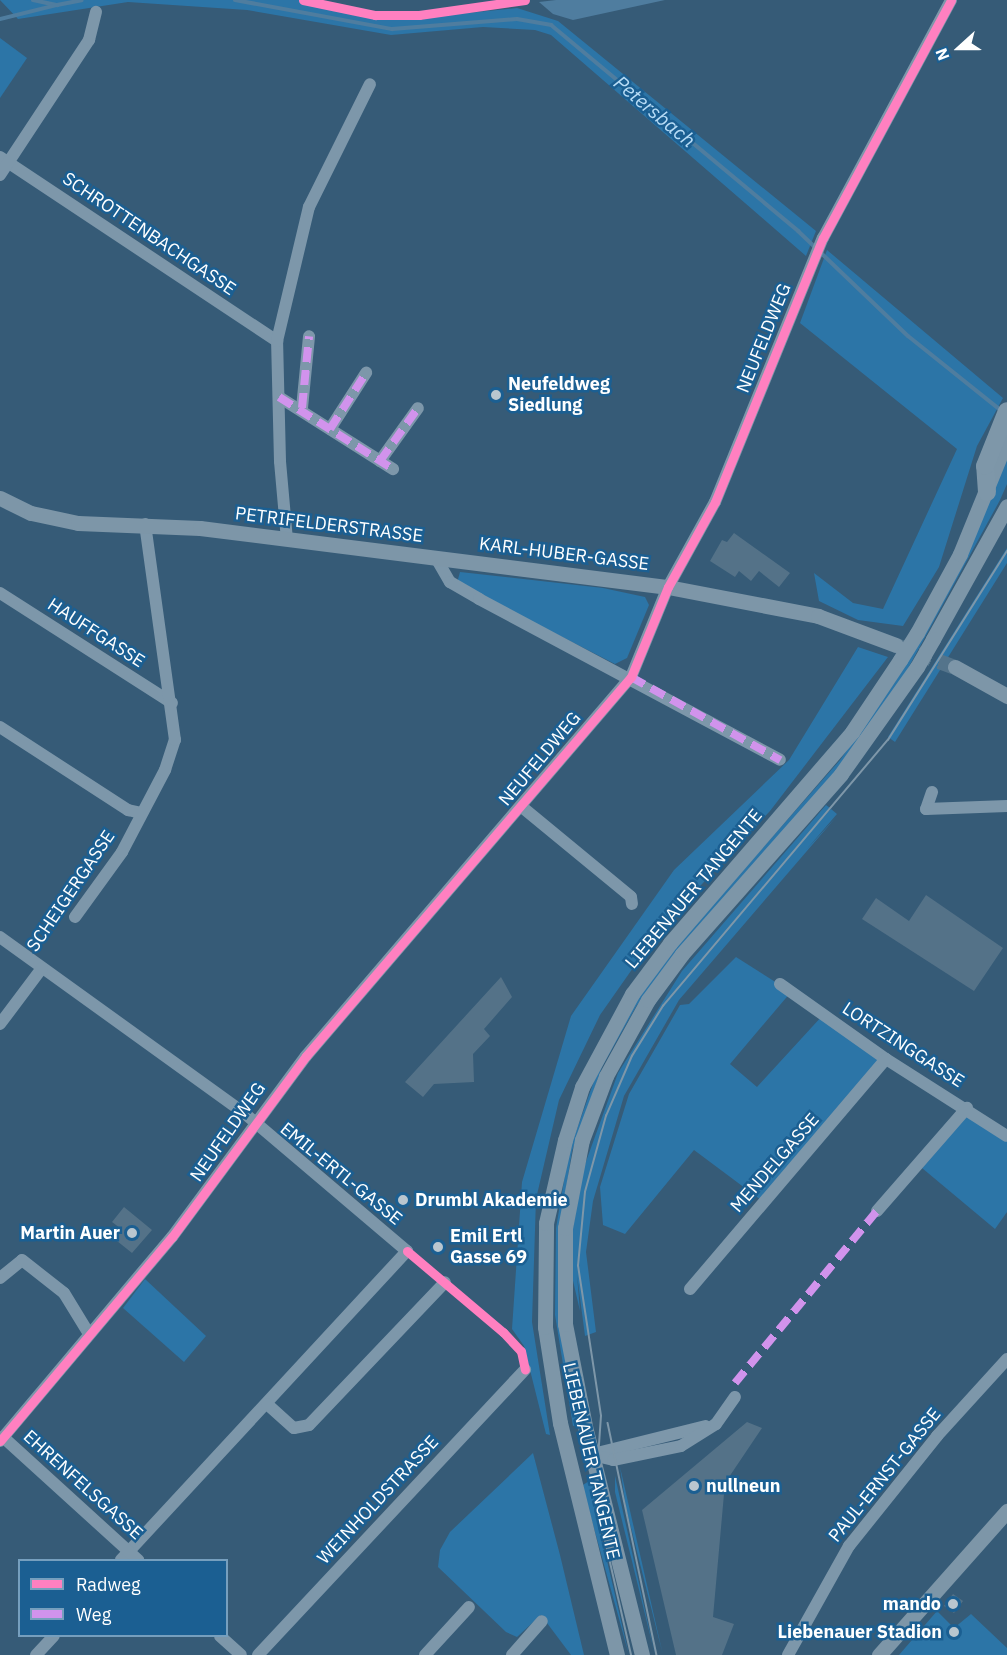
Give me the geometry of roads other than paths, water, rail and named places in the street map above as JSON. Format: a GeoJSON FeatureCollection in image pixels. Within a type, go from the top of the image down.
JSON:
{"type":"FeatureCollection","features":[{"type":"Feature","properties":{"kind":"highway"},"geometry":{"type":"LineString","coordinates":[[987,492],[985,466],[1007,411]]}},
{"type":"Feature","properties":{"kind":"main road","name":"LIEBENAUER TANGENTE"},"geometry":{"type":"LineString","coordinates":[[617,1655],[569,1460],[549,1362],[542,1272],[554,1182],[582,1088],[632,994],[670,943],[806,789],[900,660],[917,633],[987,492],[1007,439]]}},
{"type":"Feature","properties":{"kind":"main road","name":"PETRIFELDERSTRASSE"},"geometry":{"type":"LineString","coordinates":[[0,498],[31,513],[78,523],[145,524],[436,558]]}},
{"type":"Feature","properties":{"kind":"main road","name":"LIEBENAUER TANGENTE"},"geometry":{"type":"LineString","coordinates":[[642,1655],[592,1455],[565,1324],[563,1272],[572,1182],[606,1076],[664,977],[841,774],[917,667],[1007,506]]}},
{"type":"Feature","properties":{"kind":"main road","name":"KARL-HUBER-GASSE"},"geometry":{"type":"LineString","coordinates":[[436,558],[668,587],[818,616],[896,645]]}},
{"type":"Feature","properties":{"kind":"main road"},"geometry":{"type":"LineString","coordinates":[[956,667],[1007,696]]}},
{"type":"Feature","properties":{"kind":"main road"},"geometry":{"type":"LineString","coordinates":[[569,1460],[592,1455]]}},
{"type":"Feature","properties":{"kind":"main road"},"geometry":{"type":"LineString","coordinates":[[879,1655],[1007,1511]]}},
{"type":"Feature","properties":{"kind":"street","name":"NEUFELDWEG"},"geometry":{"type":"LineString","coordinates":[[2,1439],[223,1171],[252,1133],[253,1122],[361,989],[522,807],[631,677],[668,587],[715,502],[823,238],[951,0]]}},
{"type":"Feature","properties":{"kind":"street"},"geometry":{"type":"LineString","coordinates":[[0,176],[4,159],[89,40],[96,12]]}},
{"type":"Feature","properties":{"kind":"street"},"geometry":{"type":"LineString","coordinates":[[287,540],[277,341],[309,207],[370,84]]}},
{"type":"Feature","properties":{"kind":"street","name":"SCHROTTENBACHGASSE"},"geometry":{"type":"LineString","coordinates":[[4,159],[277,341]]}},
{"type":"Feature","properties":{"kind":"street"},"geometry":{"type":"LineString","coordinates":[[302,408],[309,336]]}},
{"type":"Feature","properties":{"kind":"street"},"geometry":{"type":"LineString","coordinates":[[330,429],[366,373]]}},
{"type":"Feature","properties":{"kind":"street"},"geometry":{"type":"LineString","coordinates":[[279,397],[302,408],[330,429],[393,469]]}},
{"type":"Feature","properties":{"kind":"street"},"geometry":{"type":"LineString","coordinates":[[380,461],[418,408]]}},
{"type":"Feature","properties":{"kind":"street","name":"SCHEIGERGASSE"},"geometry":{"type":"LineString","coordinates":[[75,917],[122,852],[175,740],[172,703],[145,524]]}},
{"type":"Feature","properties":{"kind":"street","name":"PETRIFELDERSTRASSE"},"geometry":{"type":"LineString","coordinates":[[436,558],[450,582],[631,677],[780,760]]}},
{"type":"Feature","properties":{"kind":"street","name":"HAUFFGASSE"},"geometry":{"type":"LineString","coordinates":[[0,593],[172,703]]}},
{"type":"Feature","properties":{"kind":"street"},"geometry":{"type":"LineString","coordinates":[[0,728],[128,810],[141,813]]}},
{"type":"Feature","properties":{"kind":"street"},"geometry":{"type":"LineString","coordinates":[[932,792],[926,808],[1007,806]]}},
{"type":"Feature","properties":{"kind":"street"},"geometry":{"type":"LineString","coordinates":[[522,807],[631,897],[632,904]]}},
{"type":"Feature","properties":{"kind":"street","name":"EMIL-ERTL-GASSE"},"geometry":{"type":"LineString","coordinates":[[0,937],[253,1122],[407,1251],[267,1404]]}},
{"type":"Feature","properties":{"kind":"street","name":"SCHEIGERGASSE"},"geometry":{"type":"LineString","coordinates":[[0,1024],[42,968]]}},
{"type":"Feature","properties":{"kind":"street","name":"LORTZINGGASSE"},"geometry":{"type":"LineString","coordinates":[[780,984],[886,1059],[967,1108],[1007,1136]]}},
{"type":"Feature","properties":{"kind":"street","name":"MENDELGASSE"},"geometry":{"type":"LineString","coordinates":[[690,1289],[886,1059]]}},
{"type":"Feature","properties":{"kind":"street"},"geometry":{"type":"LineString","coordinates":[[877,1211],[967,1108]]}},
{"type":"Feature","properties":{"kind":"street"},"geometry":{"type":"LineString","coordinates":[[0,1278],[22,1260],[64,1293],[89,1334]]}},
{"type":"Feature","properties":{"kind":"street"},"geometry":{"type":"LineString","coordinates":[[125,1556],[267,1404],[294,1428],[309,1425],[445,1282]]}},
{"type":"Feature","properties":{"kind":"street","name":"PAUL-ERNST-GASSE"},"geometry":{"type":"LineString","coordinates":[[788,1655],[856,1536],[1007,1359]]}},
{"type":"Feature","properties":{"kind":"street","name":"WEINHOLDSTRASSE"},"geometry":{"type":"LineString","coordinates":[[258,1655],[525,1370]]}},
{"type":"Feature","properties":{"kind":"street"},"geometry":{"type":"LineString","coordinates":[[592,1455],[712,1425],[726,1414],[735,1397]]}},
{"type":"Feature","properties":{"kind":"street","name":"EHRENFELSGASSE"},"geometry":{"type":"LineString","coordinates":[[2,1439],[125,1556]]}},
{"type":"Feature","properties":{"kind":"street"},"geometry":{"type":"LineString","coordinates":[[425,1655],[469,1607]]}},
{"type":"Feature","properties":{"kind":"street"},"geometry":{"type":"LineString","coordinates":[[512,1655],[542,1621]]}},
{"type":"Feature","properties":{"kind":"street"},"geometry":{"type":"LineString","coordinates":[[36,1655],[52,1637]]}},
{"type":"Feature","properties":{"kind":"street"},"geometry":{"type":"LineString","coordinates":[[222,1637],[241,1655]]}},
{"type":"Feature","properties":{"kind":"waterway","name":"Petersbach"},"geometry":{"type":"LineString","coordinates":[[33,0],[57,5],[82,0]]}},
{"type":"Feature","properties":{"kind":"waterway","name":"Petersbach"},"geometry":{"type":"LineString","coordinates":[[235,0],[392,29],[517,19],[551,25],[798,231],[908,336],[999,409]]}},
{"type":"Feature","properties":{"kind":"waterway"},"geometry":{"type":"LineString","coordinates":[[0,19],[57,5]]}},
{"type":"Feature","properties":{"kind":"tunnel"},"geometry":{"type":"LineString","coordinates":[[896,645],[955,667]]}},
{"type":"Feature","properties":{"kind":"tram line"},"geometry":{"type":"LineString","coordinates":[[631,1655],[602,1527],[597,1473],[601,1416],[578,1266],[585,1192],[606,1116],[632,1056],[663,1006],[888,740],[1007,551]]}},
{"type":"Feature","properties":{"kind":"tram line"},"geometry":{"type":"LineString","coordinates":[[608,1423],[657,1655]]}},
{"type":"Feature","properties":{"kind":"place","name":"Neufeldweg Siedlung"},"geometry":{"type":"Point","coordinates":[496,395]}},
{"type":"Feature","properties":{"kind":"place","name":"Drumbl Akademie"},"geometry":{"type":"Point","coordinates":[403,1200]}},
{"type":"Feature","properties":{"kind":"place","name":"Martin Auer"},"geometry":{"type":"Point","coordinates":[132,1233]}},
{"type":"Feature","properties":{"kind":"place","name":"Emil Ertl Gasse 69"},"geometry":{"type":"Point","coordinates":[438,1247]}},
{"type":"Feature","properties":{"kind":"place","name":"nullneun"},"geometry":{"type":"Point","coordinates":[694,1486]}},
{"type":"Feature","properties":{"kind":"place","name":"mando"},"geometry":{"type":"Point","coordinates":[953,1604]}},
{"type":"Feature","properties":{"kind":"place","name":"Liebenauer Stadion"},"geometry":{"type":"Point","coordinates":[954,1632]}}]}
